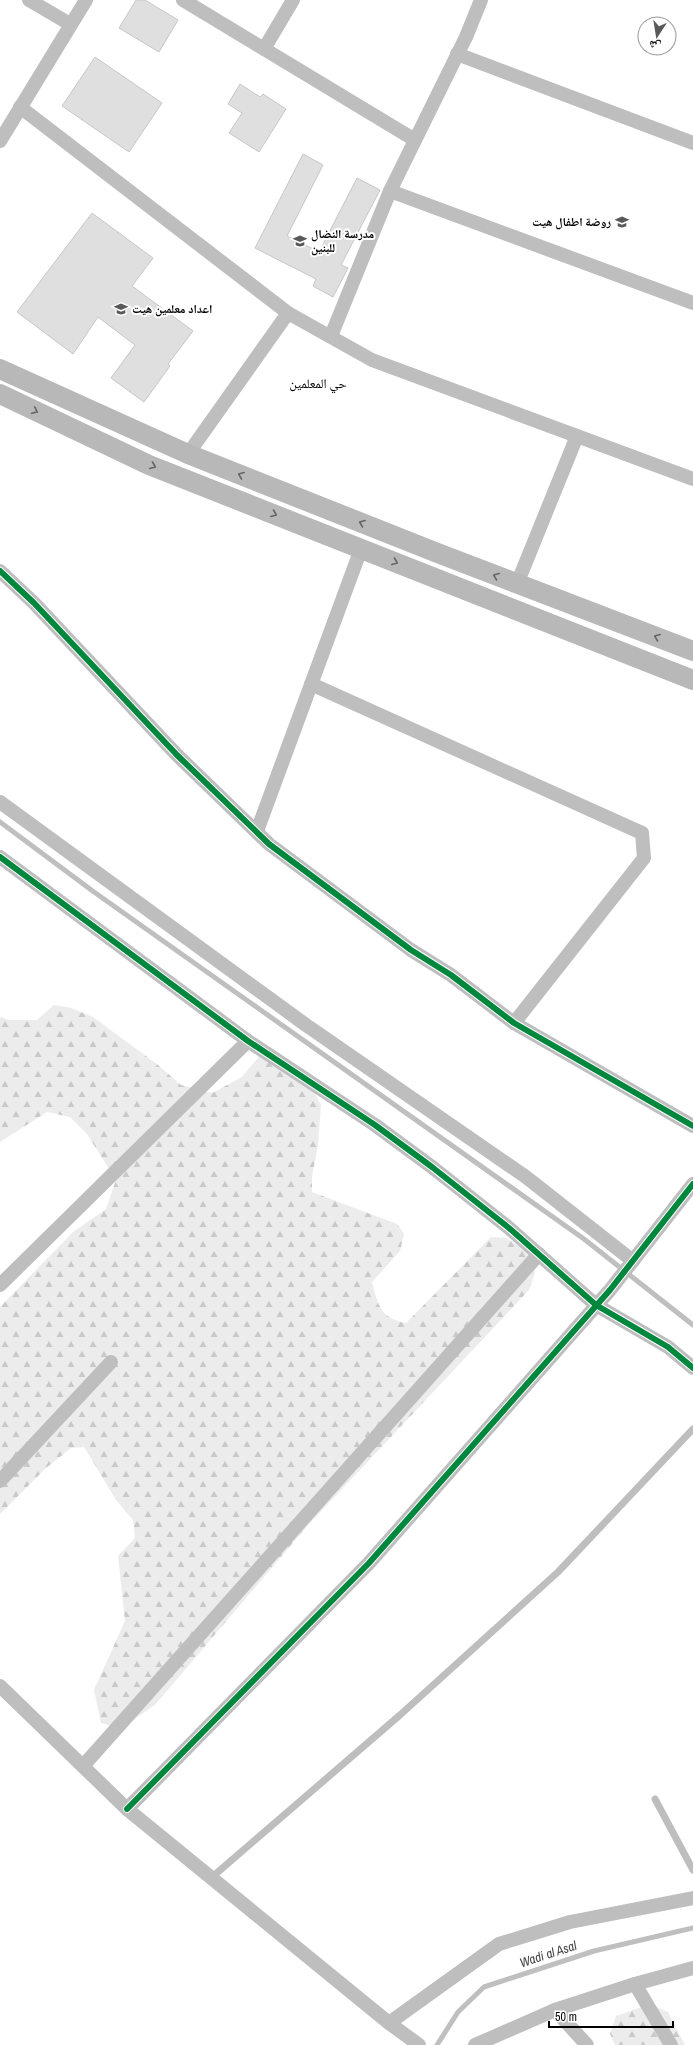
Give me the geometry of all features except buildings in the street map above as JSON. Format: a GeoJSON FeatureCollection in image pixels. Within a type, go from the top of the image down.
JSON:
{"type":"FeatureCollection","features":[{"type":"Feature","properties":{"kind":"main road"},"geometry":{"type":"LineString","coordinates":[[0,369],[188,454],[517,584],[693,651]]}},
{"type":"Feature","properties":{"kind":"main road"},"geometry":{"type":"LineString","coordinates":[[0,394],[149,465],[693,680]]}},
{"type":"Feature","properties":{"kind":"street"},"geometry":{"type":"LineString","coordinates":[[29,0],[70,24]]}},
{"type":"Feature","properties":{"kind":"street"},"geometry":{"type":"LineString","coordinates":[[0,141],[86,0]]}},
{"type":"Feature","properties":{"kind":"street"},"geometry":{"type":"LineString","coordinates":[[183,0],[415,140]]}},
{"type":"Feature","properties":{"kind":"street"},"geometry":{"type":"LineString","coordinates":[[264,49],[293,0]]}},
{"type":"Feature","properties":{"kind":"street"},"geometry":{"type":"LineString","coordinates":[[331,336],[390,191],[458,54],[481,0]]}},
{"type":"Feature","properties":{"kind":"street"},"geometry":{"type":"LineString","coordinates":[[458,54],[693,143]]}},
{"type":"Feature","properties":{"kind":"street"},"geometry":{"type":"LineString","coordinates":[[20,107],[288,313],[372,360],[693,480]]}},
{"type":"Feature","properties":{"kind":"street"},"geometry":{"type":"LineString","coordinates":[[390,191],[693,303]]}},
{"type":"Feature","properties":{"kind":"street"},"geometry":{"type":"LineString","coordinates":[[188,454],[288,313]]}},
{"type":"Feature","properties":{"kind":"street"},"geometry":{"type":"LineString","coordinates":[[517,584],[577,436]]}},
{"type":"Feature","properties":{"kind":"street"},"geometry":{"type":"LineString","coordinates":[[257,831],[361,549]]}},
{"type":"Feature","properties":{"kind":"street"},"geometry":{"type":"LineString","coordinates":[[0,571],[34,602],[177,755],[269,844],[411,950],[451,975],[514,1023],[693,1126]]}},
{"type":"Feature","properties":{"kind":"street"},"geometry":{"type":"LineString","coordinates":[[311,684],[642,832],[644,858],[514,1023]]}},
{"type":"Feature","properties":{"kind":"street"},"geometry":{"type":"LineString","coordinates":[[0,802],[306,1025],[526,1177],[631,1264]]}},
{"type":"Feature","properties":{"kind":"street"},"geometry":{"type":"LineString","coordinates":[[0,857],[248,1042],[381,1129],[432,1167],[539,1254],[596,1305],[668,1348],[693,1368]]}},
{"type":"Feature","properties":{"kind":"street"},"geometry":{"type":"LineString","coordinates":[[0,1285],[248,1042]]}},
{"type":"Feature","properties":{"kind":"street"},"geometry":{"type":"LineString","coordinates":[[127,1809],[369,1563],[610,1290],[693,1184]]}},
{"type":"Feature","properties":{"kind":"street"},"geometry":{"type":"LineString","coordinates":[[83,1766],[539,1254]]}},
{"type":"Feature","properties":{"kind":"street"},"geometry":{"type":"LineString","coordinates":[[0,1481],[111,1362]]}},
{"type":"Feature","properties":{"kind":"street"},"geometry":{"type":"LineString","coordinates":[[0,1686],[127,1809],[389,2023],[416,2043]]}},
{"type":"Feature","properties":{"kind":"street"},"geometry":{"type":"LineString","coordinates":[[389,2023],[499,1944],[570,1922],[693,1898]]}},
{"type":"Feature","properties":{"kind":"street"},"geometry":{"type":"LineString","coordinates":[[475,2045],[556,2010],[635,1984],[693,1968]]}},
{"type":"Feature","properties":{"kind":"street"},"geometry":{"type":"LineString","coordinates":[[635,1984],[671,2045]]}},
{"type":"Feature","properties":{"kind":"street"},"geometry":{"type":"LineString","coordinates":[[556,2010],[587,2045]]}},
{"type":"Feature","properties":{"kind":"lane"},"geometry":{"type":"LineString","coordinates":[[212,1878],[400,1715],[558,1572],[693,1429]]}},
{"type":"Feature","properties":{"kind":"lane"},"geometry":{"type":"LineString","coordinates":[[655,1799],[693,1870]]}},
{"type":"Feature","properties":{"kind":"green space"},"geometry":{"type":"Polygon","coordinates":[[[54,1005],[71,1008],[93,1017],[158,1065],[181,1085],[212,1093],[242,1077],[261,1054],[313,1090],[321,1105],[318,1145],[312,1176],[312,1192],[397,1224],[404,1234],[400,1251],[372,1282],[379,1304],[385,1314],[391,1318],[406,1323],[491,1237],[507,1238],[533,1256],[535,1273],[529,1290],[309,1524],[155,1705],[121,1728],[101,1723],[94,1690],[125,1621],[118,1556],[135,1538],[133,1520],[116,1500],[84,1447],[71,1448],[46,1468],[0,1514],[0,1307],[73,1232],[106,1209],[116,1180],[87,1134],[70,1117],[47,1112],[0,1142],[0,1017],[9,1020],[37,1020],[54,1005]]]}},
{"type":"Feature","properties":{"kind":"green space"},"geometry":{"type":"Polygon","coordinates":[[[650,2004],[668,2012],[685,2045],[615,2045],[610,2034],[616,2016],[650,2004]]]}},
{"type":"Feature","properties":{"kind":"waterway"},"geometry":{"type":"LineString","coordinates":[[0,822],[94,892],[584,1239],[693,1325]]}},
{"type":"Feature","properties":{"kind":"waterway","name":"Wadi al Asal"},"geometry":{"type":"LineString","coordinates":[[437,2045],[458,2012],[484,1987],[594,1951],[693,1928]]}},
{"type":"Feature","properties":{"kind":"cycle path"},"geometry":{"type":"LineString","coordinates":[[0,571],[34,603],[177,755],[269,844],[411,950],[451,975],[514,1023],[693,1126]]}},
{"type":"Feature","properties":{"kind":"cycle path"},"geometry":{"type":"LineString","coordinates":[[0,857],[248,1041],[375,1125],[432,1167],[509,1228],[596,1305],[668,1347],[693,1368]]}},
{"type":"Feature","properties":{"kind":"cycle path"},"geometry":{"type":"LineString","coordinates":[[127,1809],[369,1563],[610,1290],[693,1184]]}},
{"type":"Feature","properties":{"kind":"place","name":"روضة اطفال هيت"},"geometry":{"type":"Point","coordinates":[622,222]}},
{"type":"Feature","properties":{"kind":"place","name":"مدرسة النضال للبنين"},"geometry":{"type":"Point","coordinates":[300,241]}},
{"type":"Feature","properties":{"kind":"place","name":"اعداد معلمين هيت"},"geometry":{"type":"Point","coordinates":[121,309]}},
{"type":"Feature","properties":{"kind":"district","name":"حي المعلمين"},"geometry":{"type":"Point","coordinates":[318,383]}}]}
